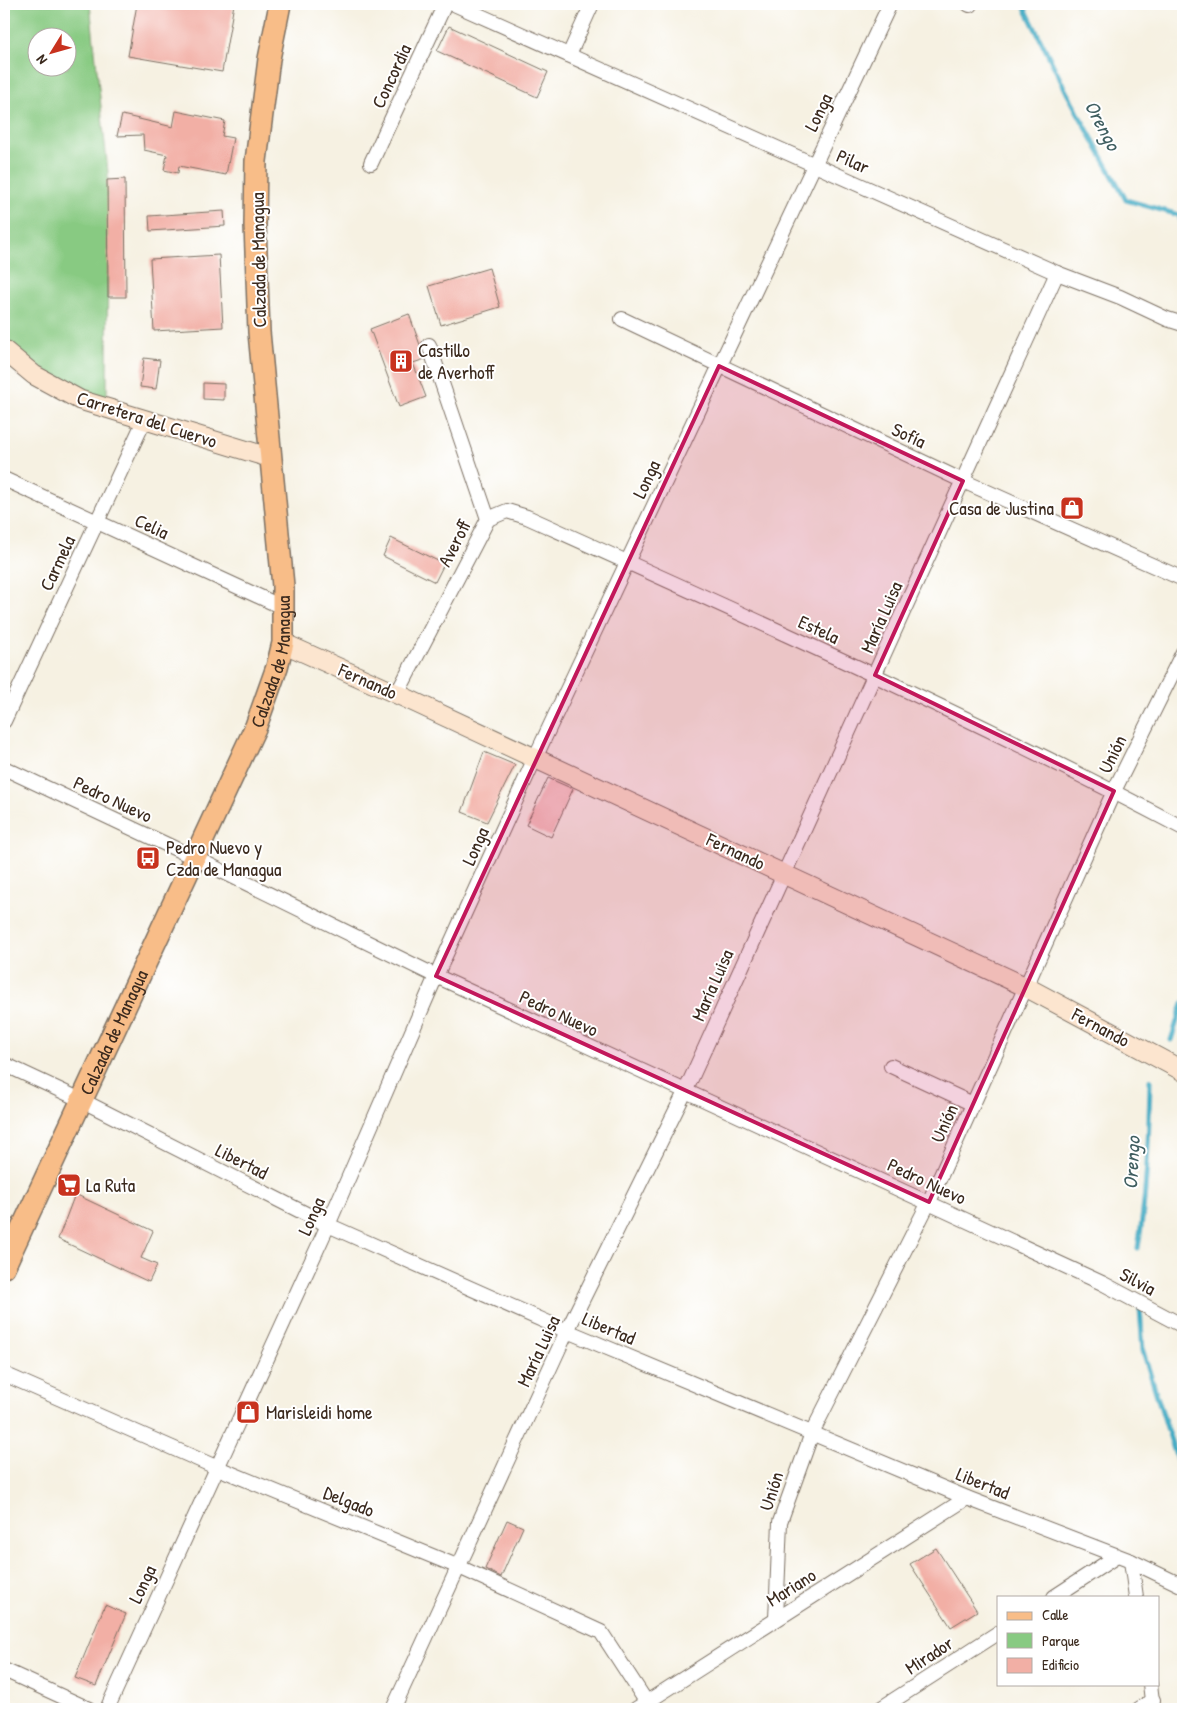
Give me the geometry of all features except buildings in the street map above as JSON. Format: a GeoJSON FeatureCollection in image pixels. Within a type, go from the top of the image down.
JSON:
{"type":"FeatureCollection","features":[{"type":"Feature","properties":{"kind":"main road","name":"Calzada de Managua"},"geometry":{"type":"LineString","coordinates":[[4,1267],[193,857],[256,726],[277,667],[283,643],[284,608],[259,332],[255,225],[256,161],[269,59],[280,4]]}},
{"type":"Feature","properties":{"kind":"street","name":"Concordia"},"geometry":{"type":"LineString","coordinates":[[371,164],[445,4]]}},
{"type":"Feature","properties":{"kind":"street","name":"Pilar"},"geometry":{"type":"LineString","coordinates":[[454,4],[1057,273],[1183,324]]}},
{"type":"Feature","properties":{"kind":"street"},"geometry":{"type":"LineString","coordinates":[[569,55],[592,4]]}},
{"type":"Feature","properties":{"kind":"street","name":"Longa"},"geometry":{"type":"LineString","coordinates":[[107,1709],[328,1225],[436,976],[535,758],[890,4]]}},
{"type":"Feature","properties":{"kind":"street","name":"María Luisa"},"geometry":{"type":"LineString","coordinates":[[393,1709],[567,1331],[684,1092],[1057,273]]}},
{"type":"Feature","properties":{"kind":"street","name":"Sofía"},"geometry":{"type":"LineString","coordinates":[[622,319],[963,481],[1183,579]]}},
{"type":"Feature","properties":{"kind":"street","name":"Averoff"},"geometry":{"type":"LineString","coordinates":[[397,694],[488,519],[429,345]]}},
{"type":"Feature","properties":{"kind":"street","name":"Carretera del Cuervo"},"geometry":{"type":"LineString","coordinates":[[4,350],[34,375],[80,400],[271,458]]}},
{"type":"Feature","properties":{"kind":"street","name":"Carmela"},"geometry":{"type":"LineString","coordinates":[[4,721],[144,421]]}},
{"type":"Feature","properties":{"kind":"street","name":"Celia"},"geometry":{"type":"LineString","coordinates":[[4,479],[97,520],[284,608]]}},
{"type":"Feature","properties":{"kind":"street","name":"Estela"},"geometry":{"type":"LineString","coordinates":[[488,519],[507,511],[527,517],[875,675],[1114,791],[1183,828]]}},
{"type":"Feature","properties":{"kind":"street","name":"Fernando"},"geometry":{"type":"LineString","coordinates":[[283,643],[784,873],[1026,987],[1183,1071]]}},
{"type":"Feature","properties":{"kind":"street","name":"Unión"},"geometry":{"type":"LineString","coordinates":[[776,1619],[780,1522],[812,1433],[929,1202],[1114,791],[1183,652]]}},
{"type":"Feature","properties":{"kind":"street","name":"Pedro Nuevo"},"geometry":{"type":"LineString","coordinates":[[4,768],[193,857],[436,976],[684,1092],[929,1202],[1102,1283]]}},
{"type":"Feature","properties":{"kind":"street","name":"Libertad"},"geometry":{"type":"LineString","coordinates":[[4,1064],[81,1100],[328,1225],[567,1331],[968,1498],[1131,1561],[1183,1586]]}},
{"type":"Feature","properties":{"kind":"street"},"geometry":{"type":"LineString","coordinates":[[891,1066],[973,1104]]}},
{"type":"Feature","properties":{"kind":"street","name":"Silvia"},"geometry":{"type":"LineString","coordinates":[[1102,1283],[1183,1326]]}},
{"type":"Feature","properties":{"kind":"street","name":"Delgado"},"geometry":{"type":"LineString","coordinates":[[4,1374],[218,1468],[459,1567],[601,1632],[644,1707]]}},
{"type":"Feature","properties":{"kind":"street","name":"Mariano"},"geometry":{"type":"LineString","coordinates":[[644,1707],[776,1619],[968,1498]]}},
{"type":"Feature","properties":{"kind":"street"},"geometry":{"type":"LineString","coordinates":[[1056,1596],[1117,1556]]}},
{"type":"Feature","properties":{"kind":"street"},"geometry":{"type":"LineString","coordinates":[[1131,1561],[1136,1596]]}},
{"type":"Feature","properties":{"kind":"street","name":"Mirador"},"geometry":{"type":"LineString","coordinates":[[880,1709],[997,1634]]}},
{"type":"Feature","properties":{"kind":"street"},"geometry":{"type":"LineString","coordinates":[[4,1670],[89,1709]]}},
{"type":"Feature","properties":{"kind":"street"},"geometry":{"type":"LineString","coordinates":[[1139,1709],[1153,1705],[1150,1686]]}},
{"type":"Feature","properties":{"kind":"highlighted area"},"geometry":{"type":"Polygon","coordinates":[[[719,366],[963,481],[875,675],[1114,791],[929,1202],[436,976],[719,366]]]}},
{"type":"Feature","properties":{"kind":"green space"},"geometry":{"type":"Polygon","coordinates":[[[4,4],[90,4],[108,172],[107,400],[58,382],[4,340],[4,4]]]}},
{"type":"Feature","properties":{"kind":"waterway","name":"Orengo"},"geometry":{"type":"LineString","coordinates":[[1023,4],[1067,93],[1126,200],[1179,215],[1183,227]]}},
{"type":"Feature","properties":{"kind":"waterway","name":"Orengo"},"geometry":{"type":"LineString","coordinates":[[1171,1040],[1183,1003]]}},
{"type":"Feature","properties":{"kind":"waterway","name":"Orengo"},"geometry":{"type":"LineString","coordinates":[[1138,1248],[1144,1206],[1150,1080]]}},
{"type":"Feature","properties":{"kind":"waterway","name":"Orengo"},"geometry":{"type":"LineString","coordinates":[[1140,1308],[1143,1351],[1183,1479]]}},
{"type":"Feature","properties":{"kind":"place","name":"Castillo de Averhoff"},"geometry":{"type":"Point","coordinates":[401,361]}},
{"type":"Feature","properties":{"kind":"place","name":"Casa de Justina"},"geometry":{"type":"Point","coordinates":[1072,508]}},
{"type":"Feature","properties":{"kind":"place","name":"Pedro Nuevo y Czda de Managua"},"geometry":{"type":"Point","coordinates":[148,858]}},
{"type":"Feature","properties":{"kind":"place","name":"La Ruta"},"geometry":{"type":"Point","coordinates":[69,1185]}},
{"type":"Feature","properties":{"kind":"place","name":"Marisleidi home"},"geometry":{"type":"Point","coordinates":[248,1412]}}]}
